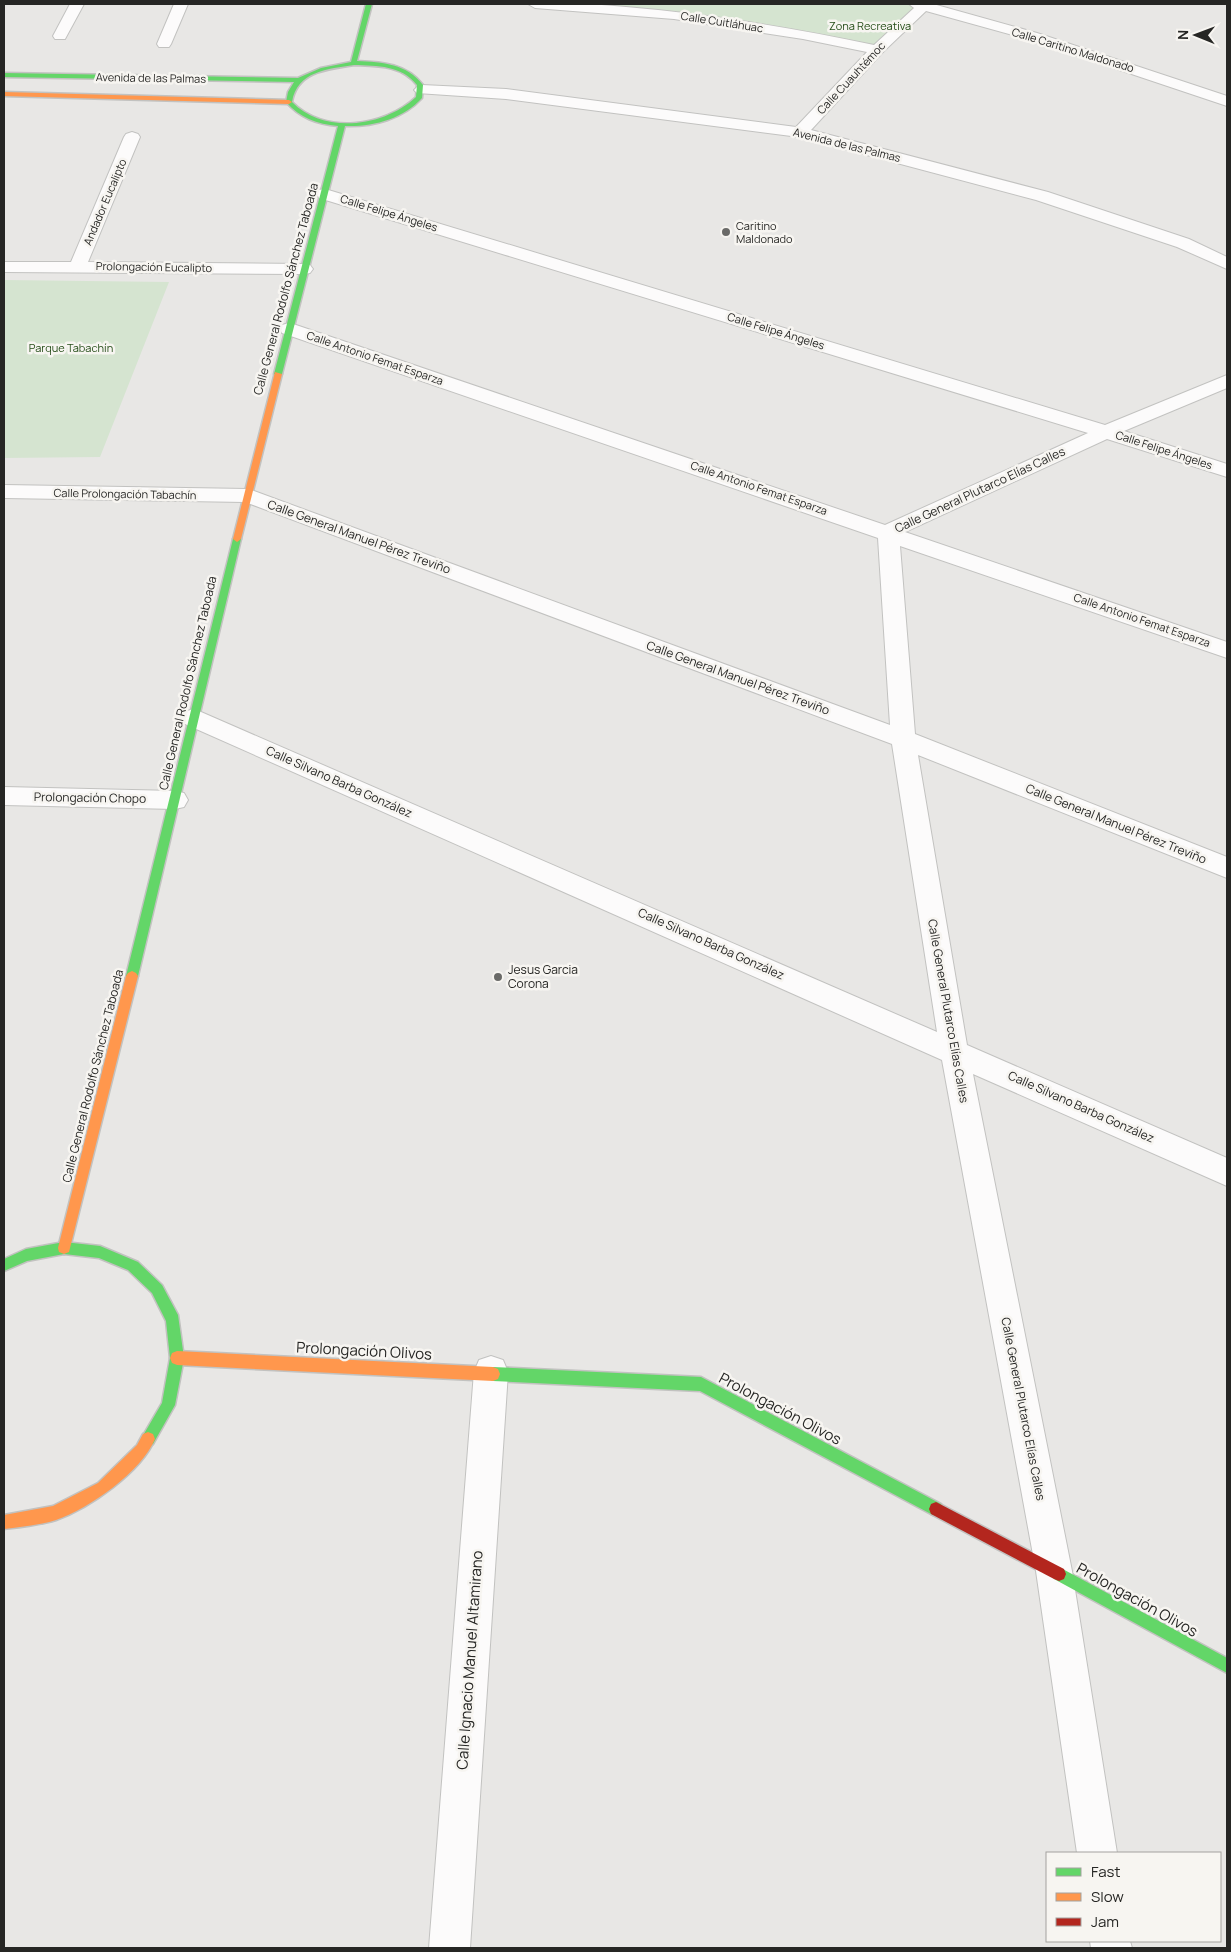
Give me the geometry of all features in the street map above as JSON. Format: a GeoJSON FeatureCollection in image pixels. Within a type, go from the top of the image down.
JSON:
{"type":"FeatureCollection","features":[{"type":"Feature","properties":{"kind":"street"},"geometry":{"type":"LineString","coordinates":[[60,36],[77,4]]}},
{"type":"Feature","properties":{"kind":"street"},"geometry":{"type":"LineString","coordinates":[[164,44],[181,4]]}},
{"type":"Feature","properties":{"kind":"street"},"geometry":{"type":"LineString","coordinates":[[354,64],[369,4]]}},
{"type":"Feature","properties":{"kind":"street","name":"Calle Cuitláhuac"},"geometry":{"type":"LineString","coordinates":[[535,4],[674,14],[803,35],[877,50]]}},
{"type":"Feature","properties":{"kind":"street","name":"Calle Cuauhtémoc"},"geometry":{"type":"LineString","coordinates":[[800,132],[922,4]]}},
{"type":"Feature","properties":{"kind":"street","name":"Calle Caritino Maldonado"},"geometry":{"type":"LineString","coordinates":[[922,4],[1041,39],[1227,101]]}},
{"type":"Feature","properties":{"kind":"street"},"geometry":{"type":"LineString","coordinates":[[354,64],[379,64],[394,67],[410,74],[419,83],[422,90],[419,99],[409,109],[388,119],[366,123],[342,124],[319,121],[302,115],[289,102],[290,90],[299,80],[315,72],[335,66],[354,64]]}},
{"type":"Feature","properties":{"kind":"street","name":"Avenida de las Palmas"},"geometry":{"type":"LineString","coordinates":[[4,75],[299,80]]}},
{"type":"Feature","properties":{"kind":"street","name":"Avenida de las Palmas"},"geometry":{"type":"LineString","coordinates":[[422,90],[506,94],[800,132],[1042,196],[1183,243],[1227,264]]}},
{"type":"Feature","properties":{"kind":"street","name":"Avenida de las Palmas"},"geometry":{"type":"LineString","coordinates":[[4,94],[289,102]]}},
{"type":"Feature","properties":{"kind":"street","name":"Calle General Rodolfo Sánchez Taboada"},"geometry":{"type":"LineString","coordinates":[[64,1248],[176,800],[193,718],[247,496],[342,124]]}},
{"type":"Feature","properties":{"kind":"street","name":"Andador Eucalipto"},"geometry":{"type":"LineString","coordinates":[[78,266],[132,137]]}},
{"type":"Feature","properties":{"kind":"street","name":"Calle Felipe Ángeles"},"geometry":{"type":"LineString","coordinates":[[325,194],[1106,432],[1227,471]]}},
{"type":"Feature","properties":{"kind":"street","name":"Prolongación Eucalipto"},"geometry":{"type":"LineString","coordinates":[[4,267],[304,269]]}},
{"type":"Feature","properties":{"kind":"street","name":"Calle Antonio Femat Esparza"},"geometry":{"type":"LineString","coordinates":[[289,329],[888,532],[1227,650]]}},
{"type":"Feature","properties":{"kind":"street","name":"Calle General Plutarco Elías Calles"},"geometry":{"type":"LineString","coordinates":[[1097,1852],[1054,1571],[954,1050],[903,739],[888,532],[1106,432],[1227,381]]}},
{"type":"Feature","properties":{"kind":"street","name":"Calle Prolongación Tabachín"},"geometry":{"type":"LineString","coordinates":[[4,492],[247,496]]}},
{"type":"Feature","properties":{"kind":"street","name":"Calle General Manuel Pérez Treviño"},"geometry":{"type":"LineString","coordinates":[[247,496],[903,739],[1227,868]]}},
{"type":"Feature","properties":{"kind":"street","name":"Calle Silvano Barba González"},"geometry":{"type":"LineString","coordinates":[[193,718],[954,1050],[1227,1172]]}},
{"type":"Feature","properties":{"kind":"street","name":"Prolongación Chopo"},"geometry":{"type":"LineString","coordinates":[[4,796],[176,800]]}},
{"type":"Feature","properties":{"kind":"street"},"geometry":{"type":"LineString","coordinates":[[4,1265],[26,1255],[64,1248],[100,1252],[133,1266],[157,1289],[173,1320],[177,1358],[168,1404],[142,1450],[103,1488],[55,1514],[4,1523]]}},
{"type":"Feature","properties":{"kind":"street","name":"Prolongación Olivos"},"geometry":{"type":"LineString","coordinates":[[177,1358],[491,1372],[701,1384],[1054,1571],[1227,1666]]}},
{"type":"Feature","properties":{"kind":"street","name":"Calle Ignacio Manuel Altamirano"},"geometry":{"type":"LineString","coordinates":[[449,1948],[491,1372]]}},
{"type":"Feature","properties":{"kind":"green space","name":"Zona Recreativa"},"geometry":{"type":"Polygon","coordinates":[[[535,4],[924,5],[877,50],[674,15],[535,4]]]}},
{"type":"Feature","properties":{"kind":"green space","name":"Parque Tabachín"},"geometry":{"type":"Polygon","coordinates":[[[4,280],[169,282],[100,457],[4,458],[4,280]]]}},
{"type":"Feature","properties":{"kind":"traffic: fast"},"geometry":{"type":"LineString","coordinates":[[354,63],[369,4]]}},
{"type":"Feature","properties":{"kind":"traffic: fast"},"geometry":{"type":"LineString","coordinates":[[354,63],[391,66],[407,72],[420,85],[419,98],[396,115],[381,120],[348,124],[316,120],[301,114],[289,102],[291,92],[296,83],[303,77],[312,72],[354,63]]}},
{"type":"Feature","properties":{"kind":"traffic: fast"},"geometry":{"type":"LineString","coordinates":[[4,75],[299,80]]}},
{"type":"Feature","properties":{"kind":"traffic: fast"},"geometry":{"type":"LineString","coordinates":[[278,374],[342,124]]}},
{"type":"Feature","properties":{"kind":"traffic: fast"},"geometry":{"type":"LineString","coordinates":[[132,976],[237,539]]}},
{"type":"Feature","properties":{"kind":"traffic: fast"},"geometry":{"type":"LineString","coordinates":[[4,1265],[26,1255],[64,1248],[100,1252],[133,1266],[157,1289],[173,1320],[177,1358],[168,1405],[148,1439]]}},
{"type":"Feature","properties":{"kind":"traffic: fast"},"geometry":{"type":"LineString","coordinates":[[493,1374],[701,1384],[936,1509]]}},
{"type":"Feature","properties":{"kind":"traffic: fast"},"geometry":{"type":"LineString","coordinates":[[1059,1574],[1227,1666]]}},
{"type":"Feature","properties":{"kind":"traffic: slow"},"geometry":{"type":"LineString","coordinates":[[4,94],[289,102]]}},
{"type":"Feature","properties":{"kind":"traffic: slow"},"geometry":{"type":"LineString","coordinates":[[237,539],[278,374]]}},
{"type":"Feature","properties":{"kind":"traffic: slow"},"geometry":{"type":"LineString","coordinates":[[64,1248],[132,976]]}},
{"type":"Feature","properties":{"kind":"traffic: slow"},"geometry":{"type":"LineString","coordinates":[[177,1358],[493,1374]]}},
{"type":"Feature","properties":{"kind":"traffic: slow"},"geometry":{"type":"LineString","coordinates":[[4,1522],[55,1513],[103,1488],[142,1450],[148,1439]]}},
{"type":"Feature","properties":{"kind":"traffic: jam"},"geometry":{"type":"LineString","coordinates":[[936,1509],[1059,1574]]}},
{"type":"Feature","properties":{"kind":"place","name":"Caritino Maldonado"},"geometry":{"type":"Point","coordinates":[726,232]}},
{"type":"Feature","properties":{"kind":"place","name":"Jesus Garcia Corona"},"geometry":{"type":"Point","coordinates":[498,977]}}]}
